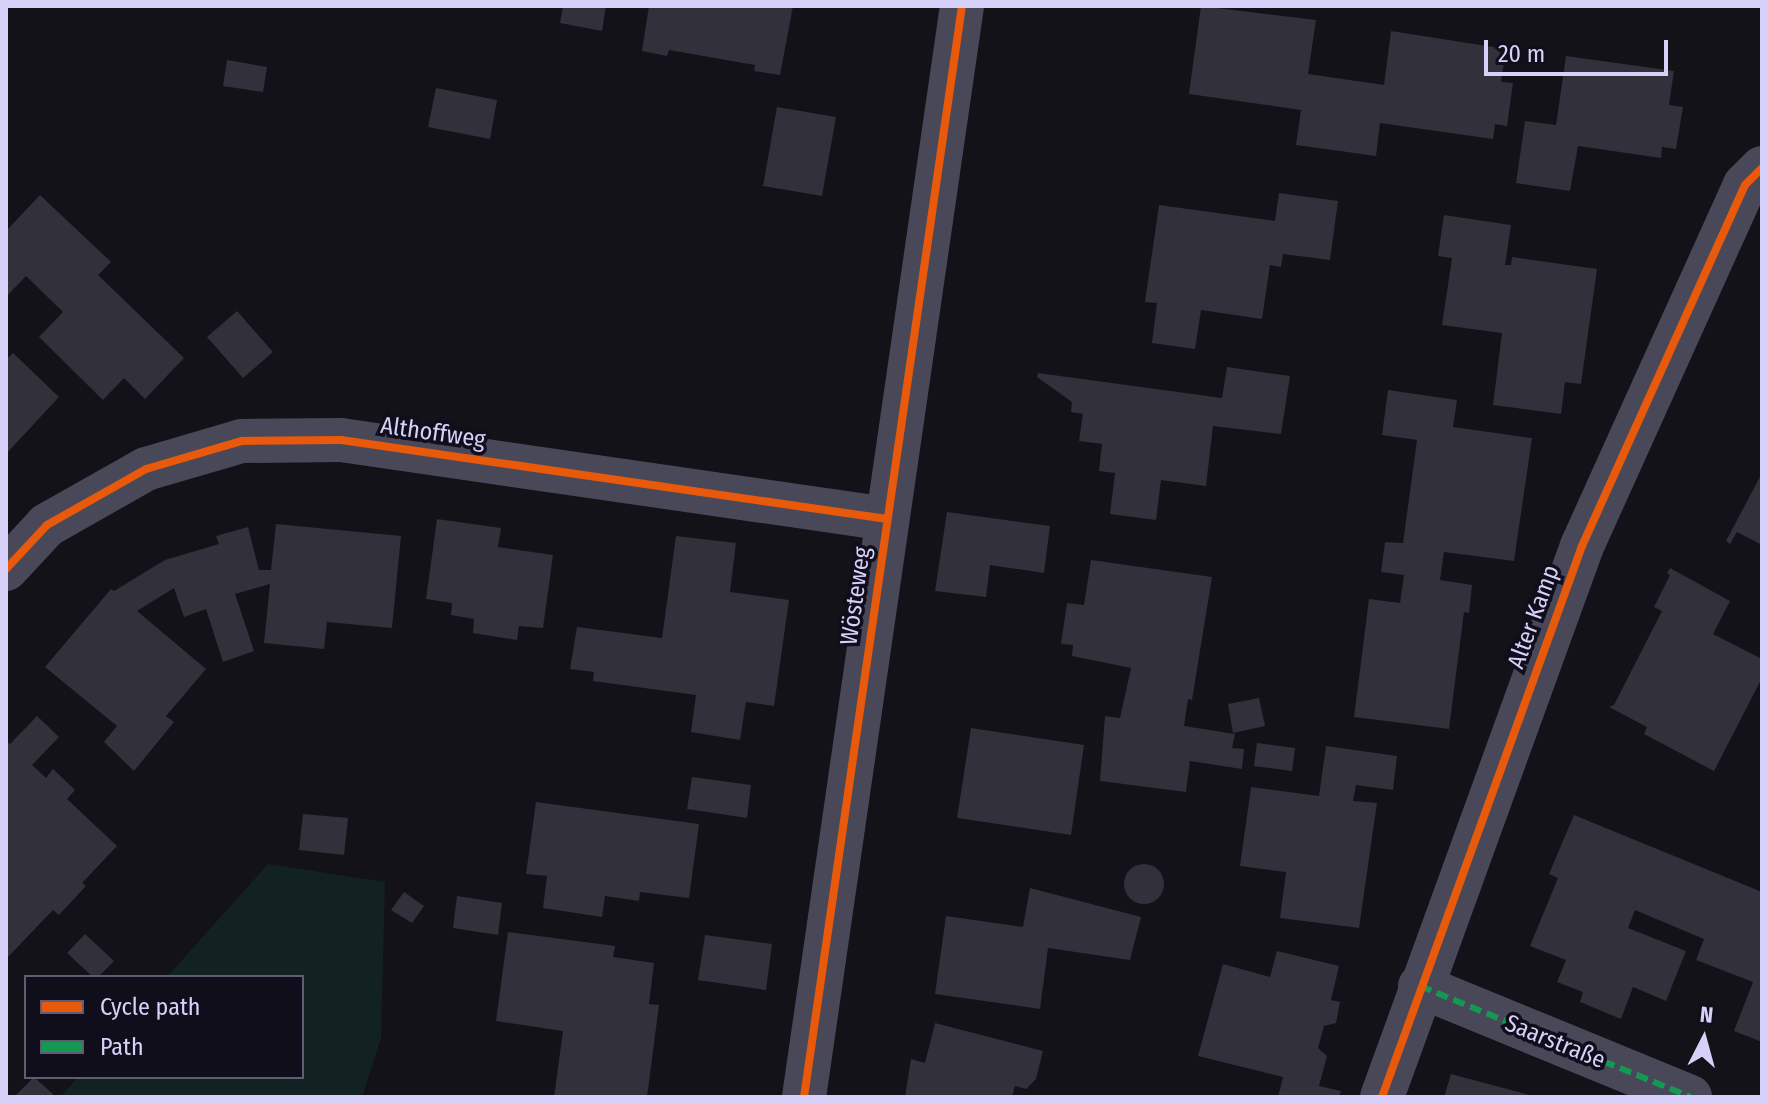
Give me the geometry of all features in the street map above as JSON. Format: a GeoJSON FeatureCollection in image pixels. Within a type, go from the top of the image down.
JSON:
{"type":"FeatureCollection","features":[{"type":"Feature","properties":{"kind":"street","name":"Wösteweg"},"geometry":{"type":"LineString","coordinates":[[804,1097],[962,6]]}},
{"type":"Feature","properties":{"kind":"street","name":"Alter Kamp"},"geometry":{"type":"LineString","coordinates":[[1382,1097],[1582,546],[1745,185],[1762,168]]}},
{"type":"Feature","properties":{"kind":"street","name":"Althoffweg"},"geometry":{"type":"LineString","coordinates":[[6,569],[47,525],[146,469],[242,441],[341,440],[887,519]]}},
{"type":"Feature","properties":{"kind":"street","name":"Saarstraße"},"geometry":{"type":"LineString","coordinates":[[1420,986],[1690,1097]]}},
{"type":"Feature","properties":{"kind":"shaded area"},"geometry":{"type":"Polygon","coordinates":[[[268,864],[385,882],[381,1038],[362,1097],[60,1097],[76,1079],[304,1079],[304,975],[169,975],[268,864]]]}},
{"type":"Feature","properties":{"kind":"building"},"geometry":{"type":"Polygon","coordinates":[[[563,6],[606,6],[602,31],[560,23],[563,6]]]}},
{"type":"Feature","properties":{"kind":"building"},"geometry":{"type":"Polygon","coordinates":[[[649,6],[793,6],[780,75],[754,71],[755,65],[669,50],[667,56],[642,51],[649,6]]]}},
{"type":"Feature","properties":{"kind":"building"},"geometry":{"type":"Polygon","coordinates":[[[1201,6],[1316,20],[1308,74],[1384,85],[1391,31],[1506,49],[1501,82],[1513,83],[1507,126],[1495,124],[1493,139],[1380,123],[1376,156],[1296,145],[1301,110],[1189,94],[1201,6]]]}},
{"type":"Feature","properties":{"kind":"building"},"geometry":{"type":"Polygon","coordinates":[[[1566,56],[1674,71],[1669,105],[1683,107],[1676,149],[1662,147],[1661,158],[1578,146],[1570,191],[1516,183],[1525,121],[1556,125],[1566,56]]]}},
{"type":"Feature","properties":{"kind":"building"},"geometry":{"type":"Polygon","coordinates":[[[227,60],[267,67],[263,92],[223,86],[227,60]]]}},
{"type":"Feature","properties":{"kind":"building"},"geometry":{"type":"Polygon","coordinates":[[[436,88],[497,100],[490,139],[428,127],[436,88]]]}},
{"type":"Feature","properties":{"kind":"building"},"geometry":{"type":"Polygon","coordinates":[[[777,107],[836,117],[822,196],[763,186],[777,107]]]}},
{"type":"Feature","properties":{"kind":"building"},"geometry":{"type":"Polygon","coordinates":[[[1279,193],[1338,201],[1330,260],[1283,254],[1281,267],[1270,265],[1262,319],[1201,310],[1195,349],[1152,343],[1157,303],[1145,302],[1159,205],[1275,221],[1279,193]]]}},
{"type":"Feature","properties":{"kind":"building"},"geometry":{"type":"Polygon","coordinates":[[[40,195],[111,262],[98,275],[184,358],[145,399],[124,378],[103,400],[39,337],[63,312],[26,276],[6,297],[6,231],[40,195]]]}},
{"type":"Feature","properties":{"kind":"building"},"geometry":{"type":"Polygon","coordinates":[[[1444,215],[1511,225],[1505,265],[1511,265],[1512,257],[1597,269],[1581,384],[1565,382],[1561,414],[1493,405],[1502,333],[1442,325],[1452,258],[1438,256],[1444,215]]]}},
{"type":"Feature","properties":{"kind":"building"},"geometry":{"type":"Polygon","coordinates":[[[237,311],[273,352],[243,378],[207,337],[237,311]]]}},
{"type":"Feature","properties":{"kind":"building"},"geometry":{"type":"Polygon","coordinates":[[[13,353],[59,397],[6,454],[6,360],[13,353]]]}},
{"type":"Feature","properties":{"kind":"building"},"geometry":{"type":"Polygon","coordinates":[[[1227,367],[1290,376],[1281,434],[1213,426],[1206,486],[1161,480],[1156,520],[1110,514],[1115,473],[1099,471],[1102,444],[1079,441],[1083,414],[1071,412],[1072,402],[1037,377],[1038,373],[1222,398],[1227,367]]]}},
{"type":"Feature","properties":{"kind":"building"},"geometry":{"type":"Polygon","coordinates":[[[1388,390],[1457,400],[1453,427],[1532,438],[1514,561],[1444,552],[1440,580],[1472,585],[1469,613],[1464,612],[1449,729],[1354,717],[1369,599],[1400,603],[1404,575],[1381,572],[1385,542],[1403,543],[1417,440],[1382,435],[1388,390]]]}},
{"type":"Feature","properties":{"kind":"building"},"geometry":{"type":"Polygon","coordinates":[[[1762,473],[1762,545],[1737,532],[1730,544],[1726,541],[1762,473]]]}},
{"type":"Feature","properties":{"kind":"building"},"geometry":{"type":"Polygon","coordinates":[[[947,512],[1050,526],[1044,573],[990,565],[986,597],[935,591],[947,512]]]}},
{"type":"Feature","properties":{"kind":"building"},"geometry":{"type":"Polygon","coordinates":[[[437,519],[501,528],[498,547],[553,555],[543,628],[519,626],[517,640],[473,633],[474,619],[451,615],[452,603],[426,599],[437,519]]]}},
{"type":"Feature","properties":{"kind":"building"},"geometry":{"type":"Polygon","coordinates":[[[276,524],[401,536],[392,628],[327,622],[324,649],[264,643],[270,584],[235,594],[254,651],[223,662],[206,609],[184,617],[174,588],[137,611],[206,669],[166,716],[174,722],[134,771],[104,742],[117,726],[45,667],[111,589],[114,591],[165,560],[219,544],[216,536],[248,527],[259,570],[271,570],[276,524]]]}},
{"type":"Feature","properties":{"kind":"building"},"geometry":{"type":"Polygon","coordinates":[[[676,536],[736,543],[730,592],[789,600],[774,706],[746,702],[740,740],[691,732],[696,695],[593,681],[594,672],[570,669],[577,627],[662,638],[676,536]]]}},
{"type":"Feature","properties":{"kind":"building"},"geometry":{"type":"Polygon","coordinates":[[[1091,560],[1212,577],[1192,700],[1188,699],[1184,726],[1235,734],[1232,748],[1244,749],[1242,769],[1190,761],[1186,792],[1100,781],[1105,716],[1120,718],[1131,668],[1072,656],[1073,645],[1061,644],[1067,603],[1084,605],[1091,560]]]}},
{"type":"Feature","properties":{"kind":"building"},"geometry":{"type":"Polygon","coordinates":[[[1670,568],[1730,601],[1713,634],[1762,659],[1762,678],[1714,771],[1644,734],[1647,727],[1609,707],[1614,705],[1662,611],[1654,607],[1670,575],[1667,573],[1670,568]]]}},
{"type":"Feature","properties":{"kind":"building"},"geometry":{"type":"Polygon","coordinates":[[[1259,698],[1265,726],[1233,733],[1228,704],[1259,698]]]}},
{"type":"Feature","properties":{"kind":"building"},"geometry":{"type":"Polygon","coordinates":[[[37,716],[59,737],[32,765],[46,778],[53,769],[75,790],[67,799],[117,846],[82,883],[86,886],[59,915],[53,910],[6,959],[6,741],[10,744],[37,716]]]}},
{"type":"Feature","properties":{"kind":"building"},"geometry":{"type":"Polygon","coordinates":[[[971,728],[1084,745],[1071,835],[957,818],[971,728]]]}},
{"type":"Feature","properties":{"kind":"building"},"geometry":{"type":"Polygon","coordinates":[[[1257,743],[1295,748],[1292,771],[1254,766],[1257,743]]]}},
{"type":"Feature","properties":{"kind":"building"},"geometry":{"type":"Polygon","coordinates":[[[1326,746],[1397,756],[1393,790],[1356,785],[1353,801],[1377,803],[1359,928],[1280,918],[1286,872],[1240,866],[1251,787],[1319,796],[1326,746]]]}},
{"type":"Feature","properties":{"kind":"building"},"geometry":{"type":"Polygon","coordinates":[[[692,777],[751,785],[747,818],[687,809],[692,777]]]}},
{"type":"Feature","properties":{"kind":"building"},"geometry":{"type":"Polygon","coordinates":[[[536,802],[699,824],[689,898],[640,892],[639,901],[605,896],[602,917],[543,908],[547,876],[526,874],[536,802]]]}},
{"type":"Feature","properties":{"kind":"building"},"geometry":{"type":"Polygon","coordinates":[[[303,814],[348,818],[344,855],[299,850],[303,814]]]}},
{"type":"Feature","properties":{"kind":"building"},"geometry":{"type":"Polygon","coordinates":[[[1574,815],[1762,892],[1762,1042],[1734,1031],[1753,982],[1696,960],[1704,939],[1635,910],[1628,928],[1686,951],[1666,1001],[1633,987],[1621,1019],[1580,1002],[1583,992],[1557,982],[1566,960],[1530,946],[1558,878],[1549,874],[1574,815]]]}},
{"type":"Feature","properties":{"kind":"building"},"geometry":{"type":"Polygon","coordinates":[[[1144,864],[1158,870],[1164,884],[1158,898],[1144,904],[1130,898],[1124,884],[1130,870],[1144,864]]]}},
{"type":"Feature","properties":{"kind":"building"},"geometry":{"type":"Polygon","coordinates":[[[1030,888],[1141,917],[1130,960],[1048,948],[1040,1009],[935,994],[946,916],[1023,927],[1030,888]]]}},
{"type":"Feature","properties":{"kind":"building"},"geometry":{"type":"Polygon","coordinates":[[[404,892],[424,906],[412,923],[391,910],[404,892]]]}},
{"type":"Feature","properties":{"kind":"building"},"geometry":{"type":"Polygon","coordinates":[[[457,896],[502,903],[498,935],[453,928],[457,896]]]}},
{"type":"Feature","properties":{"kind":"building"},"geometry":{"type":"Polygon","coordinates":[[[508,932],[615,946],[613,957],[654,963],[649,1004],[659,1005],[647,1097],[554,1097],[563,1031],[496,1021],[508,932]]]}},
{"type":"Feature","properties":{"kind":"building"},"geometry":{"type":"Polygon","coordinates":[[[85,934],[114,961],[100,975],[91,975],[67,953],[85,934]]]}},
{"type":"Feature","properties":{"kind":"building"},"geometry":{"type":"Polygon","coordinates":[[[705,935],[772,944],[766,990],[698,980],[705,935]]]}},
{"type":"Feature","properties":{"kind":"building"},"geometry":{"type":"Polygon","coordinates":[[[1277,951],[1339,966],[1331,1000],[1340,1002],[1336,1023],[1324,1026],[1318,1048],[1327,1056],[1319,1086],[1341,1091],[1339,1097],[1278,1097],[1283,1077],[1198,1056],[1223,964],[1270,977],[1277,951]]]}},
{"type":"Feature","properties":{"kind":"building"},"geometry":{"type":"Polygon","coordinates":[[[935,1023],[1043,1051],[1036,1079],[1026,1089],[1015,1086],[1012,1097],[905,1097],[911,1059],[925,1063],[935,1023]]]}},
{"type":"Feature","properties":{"kind":"building"},"geometry":{"type":"Polygon","coordinates":[[[1451,1074],[1533,1096],[1533,1097],[1444,1097],[1451,1074]]]}},
{"type":"Feature","properties":{"kind":"building"},"geometry":{"type":"Polygon","coordinates":[[[32,1079],[36,1079],[56,1097],[14,1097],[32,1079]]]}},
{"type":"Feature","properties":{"kind":"marked path"},"geometry":{"type":"LineString","coordinates":[[1420,986],[1690,1097]]}},
{"type":"Feature","properties":{"kind":"cycle path"},"geometry":{"type":"LineString","coordinates":[[804,1097],[962,6]]}},
{"type":"Feature","properties":{"kind":"cycle path"},"geometry":{"type":"LineString","coordinates":[[1382,1097],[1582,546],[1745,185],[1762,168]]}},
{"type":"Feature","properties":{"kind":"cycle path"},"geometry":{"type":"LineString","coordinates":[[6,569],[47,525],[146,469],[242,441],[341,440],[887,519]]}}]}
